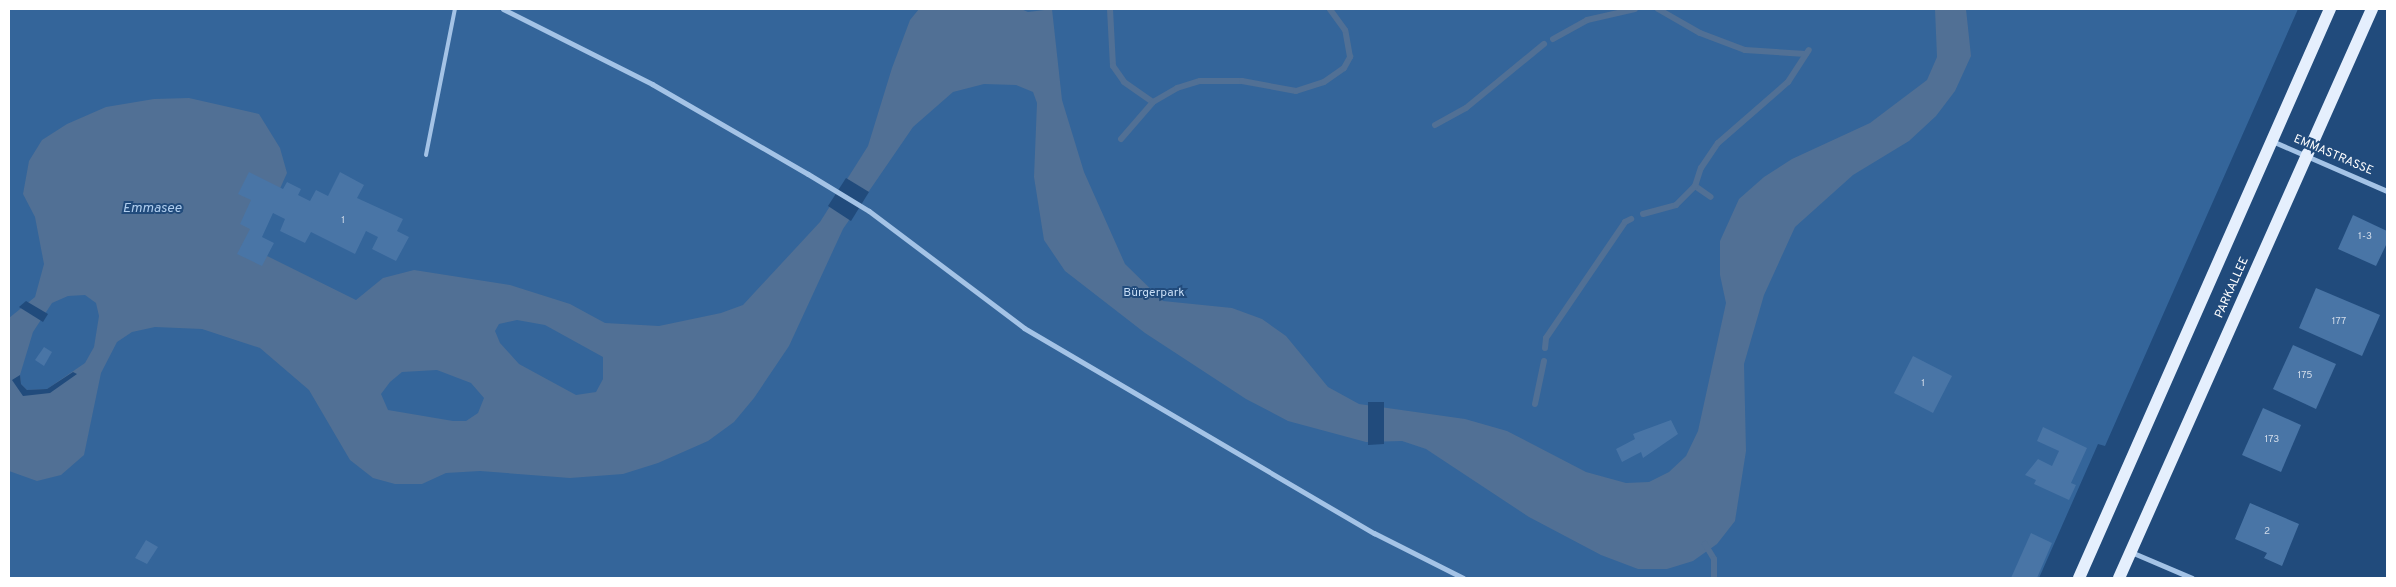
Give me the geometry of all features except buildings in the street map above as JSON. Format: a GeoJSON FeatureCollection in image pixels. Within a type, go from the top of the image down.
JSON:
{"type":"FeatureCollection","features":[{"type":"Feature","properties":{"kind":"main road","name":"PARKALLEE"},"geometry":{"type":"LineString","coordinates":[[2079,578],[2330,9]]}},
{"type":"Feature","properties":{"kind":"main road","name":"PARKALLEE"},"geometry":{"type":"LineString","coordinates":[[2119,578],[2372,9]]}},
{"type":"Feature","properties":{"kind":"street"},"geometry":{"type":"LineString","coordinates":[[503,9],[652,84],[827,185],[869,212],[1024,328],[1374,533],[1463,578]]}},
{"type":"Feature","properties":{"kind":"street","name":"EMMASTRASSE"},"geometry":{"type":"LineString","coordinates":[[2272,140],[2387,191]]}},
{"type":"Feature","properties":{"kind":"street"},"geometry":{"type":"LineString","coordinates":[[2131,552],[2192,578]]}},
{"type":"Feature","properties":{"kind":"lane"},"geometry":{"type":"LineString","coordinates":[[426,156],[455,9]]}},
{"type":"Feature","properties":{"kind":"green space","name":"Bürgerpark"},"geometry":{"type":"Polygon","coordinates":[[[9,9],[2298,9],[2105,446],[2098,444],[2039,578],[9,578],[9,9]]]}},
{"type":"Feature","properties":{"kind":"water","name":"Emmasee"},"geometry":{"type":"Polygon","coordinates":[[[919,9],[1021,9],[1028,12],[1052,9],[1062,100],[1084,172],[1125,264],[1163,301],[1232,308],[1262,319],[1286,336],[1328,387],[1359,404],[1465,419],[1507,431],[1586,472],[1626,483],[1649,482],[1669,472],[1686,456],[1698,431],[1726,303],[1720,275],[1720,241],[1739,199],[1764,177],[1792,159],[1870,123],[1927,80],[1937,57],[1935,9],[1966,9],[1971,56],[1955,91],[1936,116],[1909,141],[1853,175],[1795,227],[1764,295],[1744,364],[1746,451],[1735,521],[1717,544],[1693,561],[1667,569],[1638,569],[1601,555],[1529,517],[1426,449],[1402,441],[1366,442],[1288,421],[1246,399],[1145,333],[1065,271],[1044,240],[1034,177],[1037,103],[1033,92],[1016,85],[984,84],[953,92],[913,127],[843,229],[789,346],[754,398],[734,422],[708,441],[658,463],[623,474],[570,478],[480,471],[446,473],[422,484],[395,484],[373,478],[350,460],[309,390],[260,348],[202,329],[155,327],[132,332],[117,342],[101,373],[84,455],[61,475],[37,481],[9,471],[9,318],[35,297],[44,264],[35,217],[23,194],[29,161],[42,140],[67,124],[106,107],[154,99],[189,98],[259,114],[280,148],[287,173],[253,249],[356,300],[383,278],[414,270],[510,285],[570,304],[605,323],[659,326],[721,313],[743,305],[820,222],[868,146],[892,68],[910,20],[919,9]],[[85,295],[68,296],[52,303],[33,332],[20,375],[21,384],[27,390],[47,389],[85,363],[94,347],[99,316],[96,303],[85,295]],[[517,320],[499,324],[495,331],[500,343],[519,364],[576,395],[596,392],[603,379],[603,357],[545,325],[517,320]],[[437,370],[402,372],[390,382],[381,394],[388,410],[453,421],[466,421],[478,413],[484,398],[471,383],[437,370]]]}},
{"type":"Feature","properties":{"kind":"pier"},"geometry":{"type":"Polygon","coordinates":[[[846,178],[869,192],[851,221],[828,206],[846,178]]]}},
{"type":"Feature","properties":{"kind":"pier"},"geometry":{"type":"Polygon","coordinates":[[[26,301],[48,314],[43,322],[19,307],[26,301]]]}},
{"type":"Feature","properties":{"kind":"pier"},"geometry":{"type":"Polygon","coordinates":[[[73,372],[77,374],[50,393],[23,396],[12,380],[20,375],[21,384],[27,390],[47,389],[73,372]]]}},
{"type":"Feature","properties":{"kind":"pier"},"geometry":{"type":"Polygon","coordinates":[[[1368,402],[1384,402],[1384,444],[1368,445],[1368,402]]]}},
{"type":"Feature","properties":{"kind":"waterway"},"geometry":{"type":"LineString","coordinates":[[1110,9],[1113,66],[1124,82],[1153,102]]}},
{"type":"Feature","properties":{"kind":"waterway"},"geometry":{"type":"LineString","coordinates":[[1121,139],[1153,102],[1177,88],[1200,81],[1242,81],[1296,91],[1324,82],[1344,68],[1350,57],[1345,30],[1330,9]]}},
{"type":"Feature","properties":{"kind":"waterway"},"geometry":{"type":"LineString","coordinates":[[1553,39],[1587,20],[1635,9]]}},
{"type":"Feature","properties":{"kind":"waterway"},"geometry":{"type":"LineString","coordinates":[[1658,9],[1700,33],[1745,50],[1806,54]]}},
{"type":"Feature","properties":{"kind":"waterway"},"geometry":{"type":"LineString","coordinates":[[1435,125],[1466,108],[1544,44]]}},
{"type":"Feature","properties":{"kind":"waterway"},"geometry":{"type":"LineString","coordinates":[[1643,214],[1676,205],[1695,186],[1701,168],[1718,143],[1788,82],[1809,50]]}},
{"type":"Feature","properties":{"kind":"waterway"},"geometry":{"type":"LineString","coordinates":[[1695,186],[1711,197]]}},
{"type":"Feature","properties":{"kind":"waterway"},"geometry":{"type":"LineString","coordinates":[[1545,348],[1546,338],[1625,222],[1631,219]]}},
{"type":"Feature","properties":{"kind":"waterway"},"geometry":{"type":"LineString","coordinates":[[1535,404],[1544,361]]}},
{"type":"Feature","properties":{"kind":"waterway"},"geometry":{"type":"LineString","coordinates":[[1705,544],[1714,559],[1714,578]]}}]}
